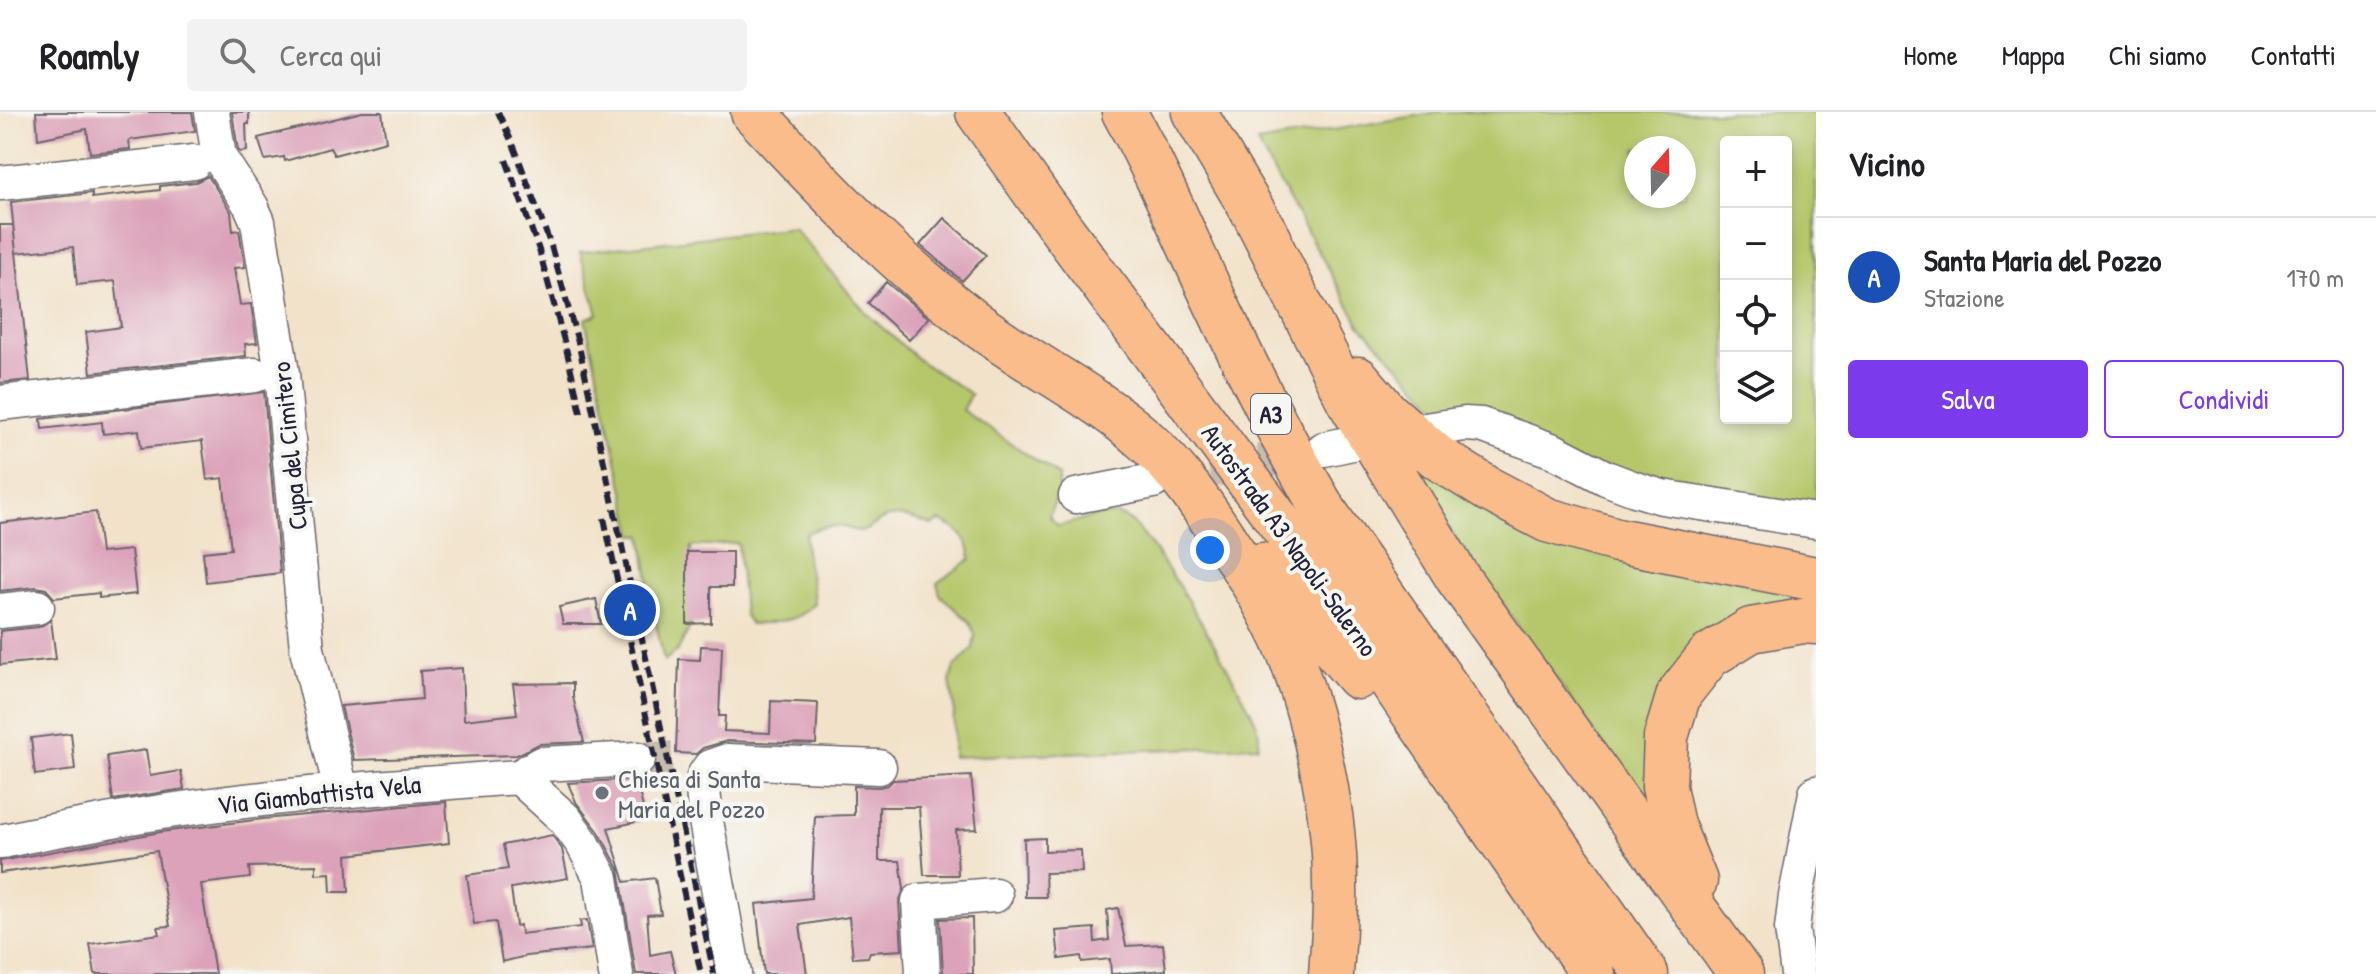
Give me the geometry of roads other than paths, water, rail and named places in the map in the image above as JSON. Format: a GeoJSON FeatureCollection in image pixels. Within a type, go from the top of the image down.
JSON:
{"type":"FeatureCollection","features":[{"type":"Feature","properties":{"kind":"highway","name":"A3"},"geometry":{"type":"LineString","coordinates":[[753,112],[868,231],[970,320],[1122,420],[1161,472],[1306,615],[1544,904]]}},
{"type":"Feature","properties":{"kind":"highway","name":"Autostrada A3 Napoli-Salerno"},"geometry":{"type":"LineString","coordinates":[[978,112],[1304,555],[1593,974]]}},
{"type":"Feature","properties":{"kind":"highway","name":"Autostrada A3 Napoli-Salerno"},"geometry":{"type":"LineString","coordinates":[[1124,112],[1298,468],[1325,512],[1646,974]]}},
{"type":"Feature","properties":{"kind":"highway"},"geometry":{"type":"LineString","coordinates":[[1194,112],[1340,358],[1387,413],[1437,457],[1488,489],[1547,520],[1617,540],[1816,579]]}},
{"type":"Feature","properties":{"kind":"highway"},"geometry":{"type":"LineString","coordinates":[[1256,217],[1349,401],[1457,577],[1734,965]]}},
{"type":"Feature","properties":{"kind":"highway","name":"A3"},"geometry":{"type":"LineString","coordinates":[[1161,472],[1206,510],[1255,584],[1293,664],[1317,747],[1333,845],[1336,884],[1331,974]]}},
{"type":"Feature","properties":{"kind":"highway"},"geometry":{"type":"LineString","coordinates":[[1734,965],[1672,825],[1664,787],[1666,737],[1679,694],[1709,656],[1751,630],[1803,621],[1816,622]]}},
{"type":"Feature","properties":{"kind":"street","name":"Cupa del Cimitero"},"geometry":{"type":"LineString","coordinates":[[212,112],[219,157],[258,222],[282,373],[307,649],[341,790]]}},
{"type":"Feature","properties":{"kind":"street"},"geometry":{"type":"LineString","coordinates":[[0,183],[194,162]]}},
{"type":"Feature","properties":{"kind":"street"},"geometry":{"type":"LineString","coordinates":[[0,403],[255,375]]}},
{"type":"Feature","properties":{"kind":"street"},"geometry":{"type":"LineString","coordinates":[[1425,430],[1465,424],[1481,425],[1554,451],[1606,478],[1662,497],[1816,521]]}},
{"type":"Feature","properties":{"kind":"street"},"geometry":{"type":"LineString","coordinates":[[1076,496],[1161,472]]}},
{"type":"Feature","properties":{"kind":"street"},"geometry":{"type":"LineString","coordinates":[[0,611],[37,607]]}},
{"type":"Feature","properties":{"kind":"street","name":"Via Giambattista Vela"},"geometry":{"type":"LineString","coordinates":[[0,842],[169,810],[341,790],[519,777],[541,764],[638,759]]}},
{"type":"Feature","properties":{"kind":"street"},"geometry":{"type":"LineString","coordinates":[[734,974],[706,821],[704,776],[698,762],[879,767]]}},
{"type":"Feature","properties":{"kind":"street"},"geometry":{"type":"LineString","coordinates":[[519,777],[565,819],[601,878],[616,974]]}},
{"type":"Feature","properties":{"kind":"street"},"geometry":{"type":"LineString","coordinates":[[1798,974],[1792,929],[1816,793]]}},
{"type":"Feature","properties":{"kind":"street"},"geometry":{"type":"LineString","coordinates":[[923,974],[919,901],[995,895]]}},
{"type":"Feature","properties":{"kind":"tunnel"},"geometry":{"type":"LineString","coordinates":[[1159,480],[1316,451]]}},
{"type":"Feature","properties":{"kind":"tunnel"},"geometry":{"type":"LineString","coordinates":[[638,759],[685,758]]}},
{"type":"Feature","properties":{"kind":"railway"},"geometry":{"type":"LineString","coordinates":[[498,112],[551,246],[579,346],[714,974]]}},
{"type":"Feature","properties":{"kind":"railway"},"geometry":{"type":"LineString","coordinates":[[506,160],[539,250],[581,413]]}},
{"type":"Feature","properties":{"kind":"railway"},"geometry":{"type":"LineString","coordinates":[[604,518],[701,974]]}},
{"type":"Feature","properties":{"kind":"place","name":"Santa Maria del Pozzo"},"geometry":{"type":"Point","coordinates":[630,610]}},
{"type":"Feature","properties":{"kind":"place","name":"Chiesa di Santa Maria del Pozzo"},"geometry":{"type":"Point","coordinates":[602,793]}}]}
